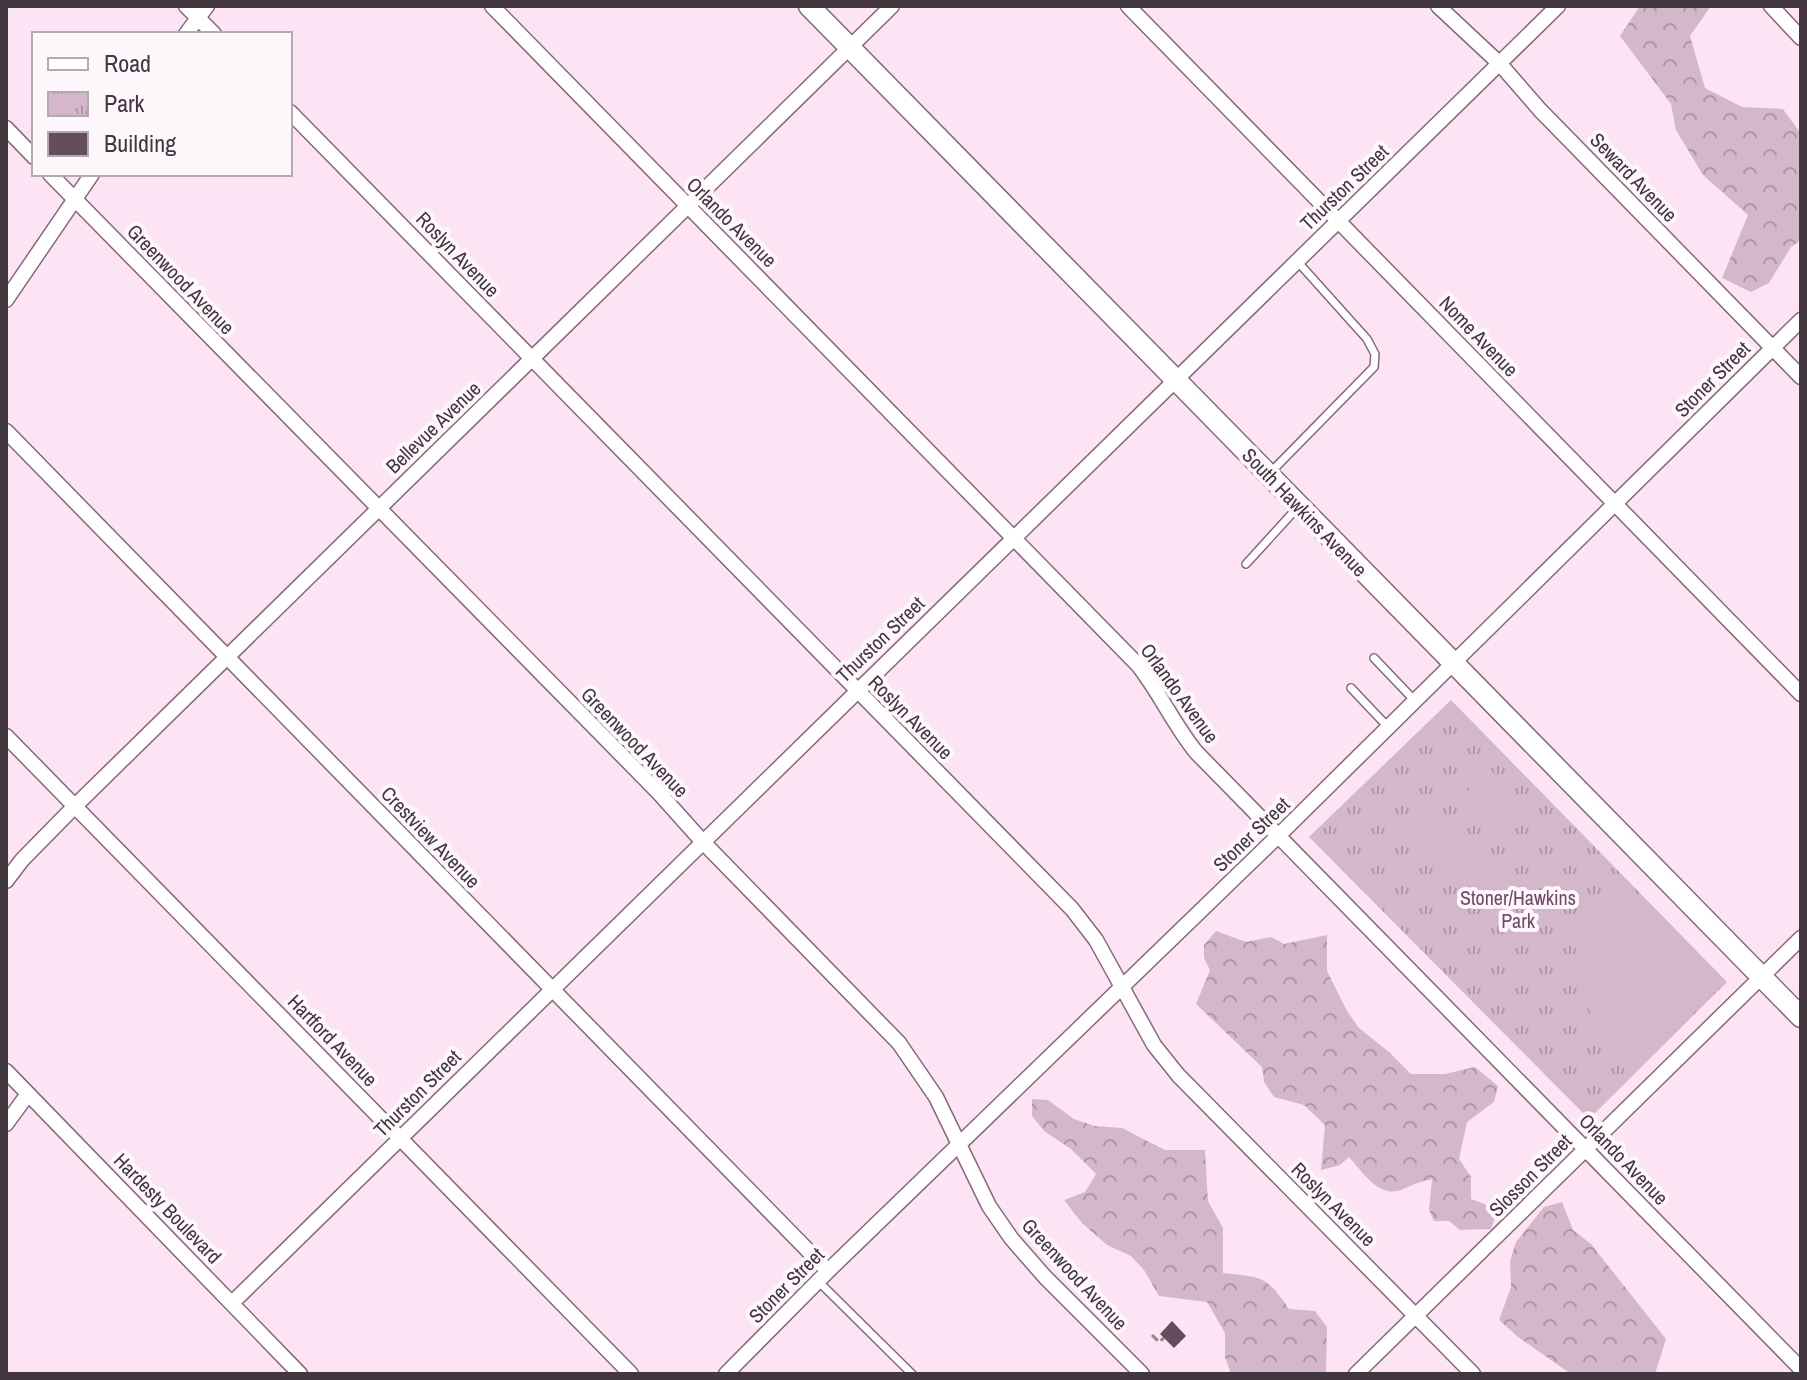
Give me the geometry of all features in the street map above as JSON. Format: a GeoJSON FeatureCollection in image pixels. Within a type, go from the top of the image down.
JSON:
{"type":"FeatureCollection","features":[{"type":"Feature","properties":{"kind":"street"},"geometry":{"type":"LineString","coordinates":[[186,6],[202,12],[213,32]]}},
{"type":"Feature","properties":{"kind":"street","name":"Orlando Avenue"},"geometry":{"type":"LineString","coordinates":[[492,6],[1138,665],[1188,742],[1801,1369]]}},
{"type":"Feature","properties":{"kind":"street","name":"South Hawkins Avenue"},"geometry":{"type":"LineString","coordinates":[[809,6],[1801,1017]]}},
{"type":"Feature","properties":{"kind":"street","name":"Bellevue Avenue"},"geometry":{"type":"LineString","coordinates":[[6,881],[22,860],[75,806],[892,6]]}},
{"type":"Feature","properties":{"kind":"street","name":"Nome Avenue"},"geometry":{"type":"LineString","coordinates":[[1128,6],[1801,694]]}},
{"type":"Feature","properties":{"kind":"street","name":"Seward Avenue"},"geometry":{"type":"LineString","coordinates":[[1438,6],[1500,64],[1540,110],[1801,377]]}},
{"type":"Feature","properties":{"kind":"street","name":"Thurston Street"},"geometry":{"type":"LineString","coordinates":[[232,1303],[1558,6]]}},
{"type":"Feature","properties":{"kind":"street"},"geometry":{"type":"LineString","coordinates":[[1771,6],[1801,38]]}},
{"type":"Feature","properties":{"kind":"street"},"geometry":{"type":"LineString","coordinates":[[187,32],[202,12]]}},
{"type":"Feature","properties":{"kind":"street","name":"Roslyn Avenue"},"geometry":{"type":"LineString","coordinates":[[292,114],[1072,909],[1096,940],[1154,1045],[1178,1075],[1473,1374]]}},
{"type":"Feature","properties":{"kind":"street"},"geometry":{"type":"LineString","coordinates":[[6,128],[32,155]]}},
{"type":"Feature","properties":{"kind":"street","name":"Greenwood Avenue"},"geometry":{"type":"LineString","coordinates":[[52,176],[659,793],[899,1043],[936,1097],[989,1206],[1011,1238],[1045,1277],[1142,1374]]}},
{"type":"Feature","properties":{"kind":"street"},"geometry":{"type":"LineString","coordinates":[[6,300],[91,176]]}},
{"type":"Feature","properties":{"kind":"street","name":"Stoner Street"},"geometry":{"type":"LineString","coordinates":[[726,1374],[1801,320]]}},
{"type":"Feature","properties":{"kind":"street","name":"Crestview Avenue"},"geometry":{"type":"LineString","coordinates":[[6,431],[552,988],[823,1276]]}},
{"type":"Feature","properties":{"kind":"street","name":"Hartford Avenue"},"geometry":{"type":"LineString","coordinates":[[6,736],[631,1374]]}},
{"type":"Feature","properties":{"kind":"street","name":"Slosson Street"},"geometry":{"type":"LineString","coordinates":[[1356,1374],[1801,938]]}},
{"type":"Feature","properties":{"kind":"street","name":"Hardesty Boulevard"},"geometry":{"type":"LineString","coordinates":[[6,1071],[300,1374]]}},
{"type":"Feature","properties":{"kind":"street"},"geometry":{"type":"LineString","coordinates":[[6,1124],[28,1094]]}},
{"type":"Feature","properties":{"kind":"lane"},"geometry":{"type":"LineString","coordinates":[[1269,474],[1374,367],[1375,354],[1367,339],[1297,261]]}},
{"type":"Feature","properties":{"kind":"lane"},"geometry":{"type":"LineString","coordinates":[[1246,564],[1300,505]]}},
{"type":"Feature","properties":{"kind":"lane"},"geometry":{"type":"LineString","coordinates":[[1374,658],[1415,701]]}},
{"type":"Feature","properties":{"kind":"lane"},"geometry":{"type":"LineString","coordinates":[[1351,688],[1388,727]]}},
{"type":"Feature","properties":{"kind":"lane"},"geometry":{"type":"LineString","coordinates":[[823,1276],[912,1374]]}},
{"type":"Feature","properties":{"kind":"path"},"geometry":{"type":"LineString","coordinates":[[1152,1335],[1159,1342],[1164,1338]]}},
{"type":"Feature","properties":{"kind":"green space"},"geometry":{"type":"Polygon","coordinates":[[[1640,6],[1711,6],[1690,36],[1705,88],[1742,107],[1783,109],[1801,134],[1801,240],[1791,247],[1769,283],[1751,292],[1722,278],[1748,215],[1703,175],[1676,130],[1671,104],[1620,36],[1640,6]]]}},
{"type":"Feature","properties":{"kind":"green space","name":"Stoner/Hawkins Park"},"geometry":{"type":"Polygon","coordinates":[[[1451,700],[1727,982],[1589,1119],[1309,837],[1451,700]]]}},
{"type":"Feature","properties":{"kind":"green space"},"geometry":{"type":"Polygon","coordinates":[[[1490,769],[1532,812],[1506,837],[1464,795],[1490,769]]]}},
{"type":"Feature","properties":{"kind":"green space"},"geometry":{"type":"Polygon","coordinates":[[[1434,807],[1476,849],[1450,875],[1408,832],[1434,807]]]}},
{"type":"Feature","properties":{"kind":"green space"},"geometry":{"type":"Polygon","coordinates":[[[1483,849],[1527,894],[1500,921],[1456,875],[1483,849]]]}},
{"type":"Feature","properties":{"kind":"green space"},"geometry":{"type":"Polygon","coordinates":[[[1615,883],[1716,982],[1716,991],[1632,1073],[1623,1068],[1604,1043],[1588,1008],[1576,965],[1579,934],[1615,883]]]}},
{"type":"Feature","properties":{"kind":"green space"},"geometry":{"type":"Polygon","coordinates":[[[1216,931],[1246,942],[1271,937],[1284,944],[1327,935],[1327,971],[1347,1011],[1359,1028],[1411,1074],[1445,1074],[1475,1067],[1498,1086],[1494,1102],[1467,1122],[1459,1159],[1471,1177],[1471,1199],[1498,1209],[1491,1229],[1460,1230],[1449,1221],[1434,1221],[1429,1210],[1432,1179],[1401,1190],[1385,1190],[1371,1182],[1349,1157],[1340,1165],[1321,1170],[1325,1125],[1304,1105],[1274,1097],[1264,1082],[1262,1067],[1196,1004],[1210,970],[1204,958],[1204,945],[1216,931]]]}},
{"type":"Feature","properties":{"kind":"green space"},"geometry":{"type":"Polygon","coordinates":[[[1032,1099],[1048,1100],[1074,1119],[1095,1126],[1122,1128],[1165,1150],[1205,1150],[1208,1201],[1223,1228],[1223,1273],[1262,1280],[1274,1289],[1289,1309],[1315,1311],[1327,1327],[1326,1374],[1231,1374],[1225,1357],[1225,1333],[1207,1302],[1159,1296],[1144,1270],[1131,1256],[1107,1245],[1082,1223],[1064,1200],[1085,1192],[1096,1174],[1071,1149],[1044,1131],[1032,1116],[1032,1099]]]}},
{"type":"Feature","properties":{"kind":"green space"},"geometry":{"type":"Polygon","coordinates":[[[1562,1202],[1573,1230],[1591,1244],[1666,1339],[1655,1374],[1571,1374],[1499,1320],[1511,1287],[1510,1261],[1516,1242],[1544,1207],[1562,1202]]]}},
{"type":"Feature","properties":{"kind":"building"},"geometry":{"type":"Polygon","coordinates":[[[1172,1321],[1186,1336],[1174,1348],[1160,1334],[1172,1321]]]}}]}
